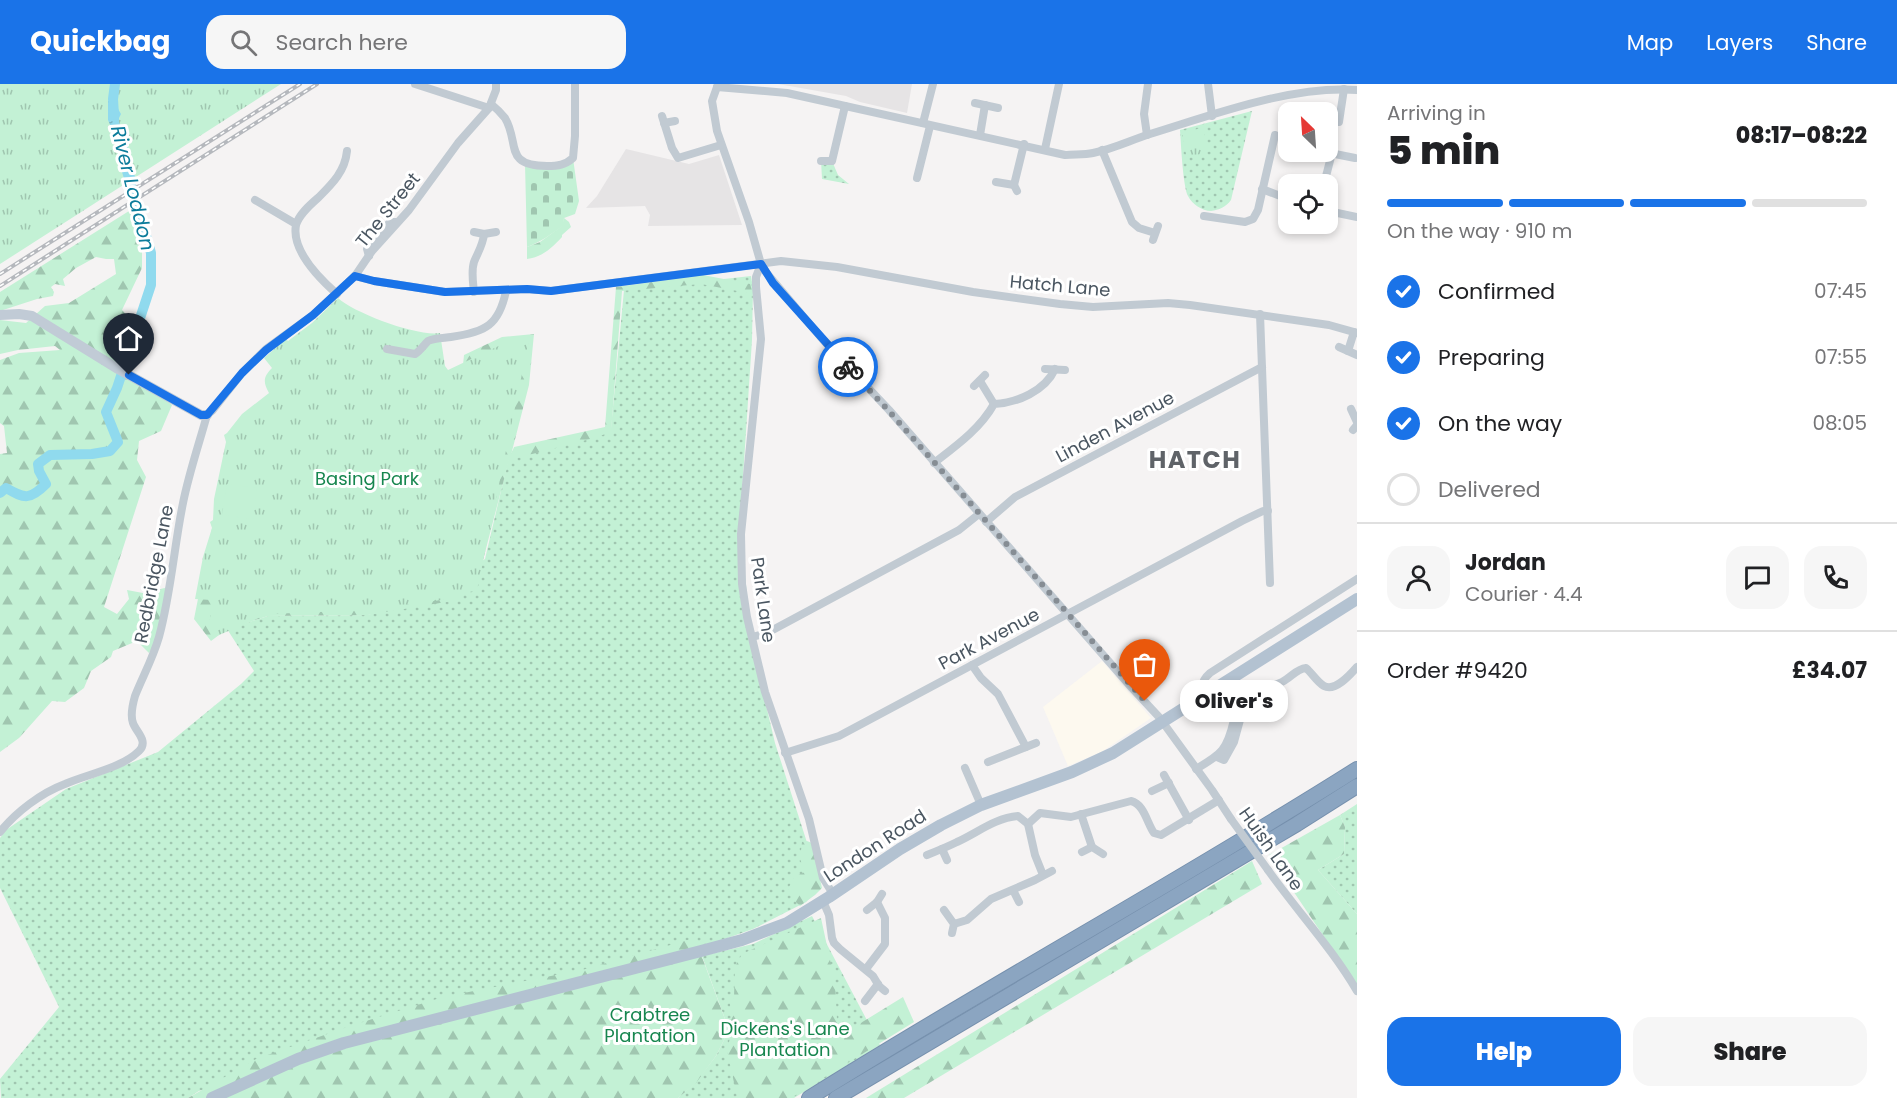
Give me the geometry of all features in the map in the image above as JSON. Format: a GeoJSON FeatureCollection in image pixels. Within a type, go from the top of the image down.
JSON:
{"type":"FeatureCollection","features":[{"type":"Feature","properties":{"kind":"highway"},"geometry":{"type":"LineString","coordinates":[[809,1098],[1357,769]]}},
{"type":"Feature","properties":{"kind":"highway"},"geometry":{"type":"LineString","coordinates":[[836,1098],[1357,786]]}},
{"type":"Feature","properties":{"kind":"main road","name":"London Road"},"geometry":{"type":"LineString","coordinates":[[250,1082],[298,1059],[344,1043],[742,940],[787,923],[910,843],[981,805],[1103,759],[1357,599]]}},
{"type":"Feature","properties":{"kind":"main road"},"geometry":{"type":"LineString","coordinates":[[212,1098],[226,1090],[250,1082]]}},
{"type":"Feature","properties":{"kind":"main road"},"geometry":{"type":"LineString","coordinates":[[232,1098],[250,1082]]}},
{"type":"Feature","properties":{"kind":"street"},"geometry":{"type":"LineString","coordinates":[[415,84],[490,106],[506,120],[515,152],[524,163],[539,166],[565,164],[573,158],[575,84]]}},
{"type":"Feature","properties":{"kind":"street","name":"The Street"},"geometry":{"type":"LineString","coordinates":[[207,415],[242,373],[266,350],[313,315],[355,276],[432,180],[458,143],[490,106],[496,84]]}},
{"type":"Feature","properties":{"kind":"street"},"geometry":{"type":"LineString","coordinates":[[917,178],[933,84]]}},
{"type":"Feature","properties":{"kind":"street"},"geometry":{"type":"LineString","coordinates":[[1045,149],[1059,84]]}},
{"type":"Feature","properties":{"kind":"street"},"geometry":{"type":"LineString","coordinates":[[1148,84],[1144,114],[1148,135]]}},
{"type":"Feature","properties":{"kind":"street"},"geometry":{"type":"LineString","coordinates":[[1208,84],[1212,116]]}},
{"type":"Feature","properties":{"kind":"street"},"geometry":{"type":"LineString","coordinates":[[761,264],[749,222],[721,145],[712,101],[715,85],[787,93],[1024,144],[1065,155],[1102,150],[1270,99],[1331,86],[1357,90]]}},
{"type":"Feature","properties":{"kind":"street"},"geometry":{"type":"LineString","coordinates":[[1338,114],[1344,89]]}},
{"type":"Feature","properties":{"kind":"street"},"geometry":{"type":"LineString","coordinates":[[975,103],[998,108]]}},
{"type":"Feature","properties":{"kind":"street"},"geometry":{"type":"LineString","coordinates":[[980,135],[985,105]]}},
{"type":"Feature","properties":{"kind":"street"},"geometry":{"type":"LineString","coordinates":[[821,161],[832,161],[845,106]]}},
{"type":"Feature","properties":{"kind":"street"},"geometry":{"type":"LineString","coordinates":[[675,121],[663,120],[672,148],[678,158],[721,145]]}},
{"type":"Feature","properties":{"kind":"street"},"geometry":{"type":"LineString","coordinates":[[1204,216],[1220,216],[1249,222],[1258,210],[1275,135]]}},
{"type":"Feature","properties":{"kind":"street"},"geometry":{"type":"LineString","coordinates":[[996,182],[1015,188],[1024,144]]}},
{"type":"Feature","properties":{"kind":"street"},"geometry":{"type":"LineString","coordinates":[[336,150],[349,150],[337,178],[305,211],[296,224],[297,242],[306,261],[337,294]]}},
{"type":"Feature","properties":{"kind":"street"},"geometry":{"type":"LineString","coordinates":[[1102,150],[1132,222],[1139,228],[1155,233]]}},
{"type":"Feature","properties":{"kind":"street"},"geometry":{"type":"LineString","coordinates":[[1338,154],[1355,158]]}},
{"type":"Feature","properties":{"kind":"street"},"geometry":{"type":"LineString","coordinates":[[1262,189],[1278,195]]}},
{"type":"Feature","properties":{"kind":"street"},"geometry":{"type":"LineString","coordinates":[[255,200],[296,224]]}},
{"type":"Feature","properties":{"kind":"street"},"geometry":{"type":"LineString","coordinates":[[1338,213],[1357,217]]}},
{"type":"Feature","properties":{"kind":"street"},"geometry":{"type":"LineString","coordinates":[[474,232],[484,234],[496,232]]}},
{"type":"Feature","properties":{"kind":"street"},"geometry":{"type":"LineString","coordinates":[[474,292],[472,272],[483,245],[484,234]]}},
{"type":"Feature","properties":{"kind":"street","name":"Hatch Lane"},"geometry":{"type":"LineString","coordinates":[[355,276],[423,290],[445,292],[559,291],[781,261],[815,264],[973,292],[1060,304],[1108,307],[1168,303],[1260,314],[1329,325],[1356,332]]}},
{"type":"Feature","properties":{"kind":"street","name":"Huish Lane"},"geometry":{"type":"LineString","coordinates":[[761,264],[773,283],[1163,722],[1289,900],[1332,953],[1357,991]]}},
{"type":"Feature","properties":{"kind":"street","name":"Park Lane"},"geometry":{"type":"LineString","coordinates":[[761,264],[756,277],[756,304],[761,339],[745,489],[742,584],[765,692],[809,819],[828,898],[832,938],[834,943],[866,969],[885,991]]}},
{"type":"Feature","properties":{"kind":"street"},"geometry":{"type":"LineString","coordinates":[[387,349],[415,354],[429,340],[475,332],[496,320],[506,291]]}},
{"type":"Feature","properties":{"kind":"street"},"geometry":{"type":"LineString","coordinates":[[1260,314],[1270,583]]}},
{"type":"Feature","properties":{"kind":"street"},"geometry":{"type":"LineString","coordinates":[[0,315],[28,315],[118,369],[201,415],[207,415]]}},
{"type":"Feature","properties":{"kind":"street"},"geometry":{"type":"LineString","coordinates":[[1348,351],[1356,332]]}},
{"type":"Feature","properties":{"kind":"street"},"geometry":{"type":"LineString","coordinates":[[1339,347],[1357,355]]}},
{"type":"Feature","properties":{"kind":"street","name":"Linden Avenue"},"geometry":{"type":"LineString","coordinates":[[986,522],[1015,497],[1262,367]]}},
{"type":"Feature","properties":{"kind":"street"},"geometry":{"type":"LineString","coordinates":[[1045,369],[1065,370]]}},
{"type":"Feature","properties":{"kind":"street"},"geometry":{"type":"LineString","coordinates":[[994,404],[1017,401],[1046,383],[1055,369]]}},
{"type":"Feature","properties":{"kind":"street"},"geometry":{"type":"LineString","coordinates":[[980,381],[994,404]]}},
{"type":"Feature","properties":{"kind":"street"},"geometry":{"type":"LineString","coordinates":[[934,464],[975,429],[988,416],[994,404]]}},
{"type":"Feature","properties":{"kind":"street"},"geometry":{"type":"LineString","coordinates":[[1351,409],[1356,426]]}},
{"type":"Feature","properties":{"kind":"street","name":"Redbridge Lane"},"geometry":{"type":"LineString","coordinates":[[0,832],[30,804],[47,792],[113,766],[129,758],[143,746],[132,722],[132,711],[135,697],[152,659],[159,636],[183,500],[207,415]]}},
{"type":"Feature","properties":{"kind":"street","name":"Park Avenue"},"geometry":{"type":"LineString","coordinates":[[785,753],[839,736],[1242,521],[1268,511]]}},
{"type":"Feature","properties":{"kind":"street"},"geometry":{"type":"LineString","coordinates":[[752,638],[767,633],[959,530],[979,513]]}},
{"type":"Feature","properties":{"kind":"street"},"geometry":{"type":"LineString","coordinates":[[1204,695],[1202,686],[1210,672],[1357,579]]}},
{"type":"Feature","properties":{"kind":"street"},"geometry":{"type":"LineString","coordinates":[[972,665],[981,678],[998,694],[1026,747]]}},
{"type":"Feature","properties":{"kind":"street"},"geometry":{"type":"LineString","coordinates":[[1196,769],[1217,757],[1229,739],[1242,700],[1251,693],[1283,682],[1301,668],[1306,668],[1323,686],[1330,687],[1350,675],[1357,667]]}},
{"type":"Feature","properties":{"kind":"street"},"geometry":{"type":"LineString","coordinates":[[988,762],[1036,743]]}},
{"type":"Feature","properties":{"kind":"street"},"geometry":{"type":"LineString","coordinates":[[996,749],[999,758]]}},
{"type":"Feature","properties":{"kind":"street"},"geometry":{"type":"LineString","coordinates":[[965,768],[981,805]]}},
{"type":"Feature","properties":{"kind":"street"},"geometry":{"type":"LineString","coordinates":[[1164,775],[1189,820]]}},
{"type":"Feature","properties":{"kind":"street"},"geometry":{"type":"LineString","coordinates":[[1152,790],[1169,783]]}},
{"type":"Feature","properties":{"kind":"street"},"geometry":{"type":"LineString","coordinates":[[1028,824],[1037,815],[1044,813],[1062,817],[1117,804],[1136,802],[1152,830],[1157,835],[1161,835],[1220,800]]}},
{"type":"Feature","properties":{"kind":"street"},"geometry":{"type":"LineString","coordinates":[[1081,814],[1092,847],[1103,854]]}},
{"type":"Feature","properties":{"kind":"street"},"geometry":{"type":"LineString","coordinates":[[927,855],[960,841],[977,830],[1011,816],[1018,816],[1028,824],[1035,855],[1044,875]]}},
{"type":"Feature","properties":{"kind":"street"},"geometry":{"type":"LineString","coordinates":[[1082,852],[1092,847]]}},
{"type":"Feature","properties":{"kind":"street"},"geometry":{"type":"LineString","coordinates":[[942,849],[947,860]]}},
{"type":"Feature","properties":{"kind":"street"},"geometry":{"type":"LineString","coordinates":[[944,910],[953,928],[967,920],[991,899],[1052,871]]}},
{"type":"Feature","properties":{"kind":"street"},"geometry":{"type":"LineString","coordinates":[[1013,890],[1019,902]]}},
{"type":"Feature","properties":{"kind":"street"},"geometry":{"type":"LineString","coordinates":[[867,910],[882,894]]}},
{"type":"Feature","properties":{"kind":"street"},"geometry":{"type":"LineString","coordinates":[[866,969],[878,957],[885,944],[885,918],[876,902]]}},
{"type":"Feature","properties":{"kind":"street"},"geometry":{"type":"LineString","coordinates":[[865,1001],[878,984]]}},
{"type":"Feature","properties":{"kind":"shaded area"},"geometry":{"type":"Polygon","coordinates":[[[778,84],[912,84],[907,113],[860,102],[846,96],[778,84]]]}},
{"type":"Feature","properties":{"kind":"shaded area"},"geometry":{"type":"Polygon","coordinates":[[[626,149],[689,164],[719,155],[742,225],[648,226],[650,215],[645,206],[586,208],[597,196],[626,149]]]}},
{"type":"Feature","properties":{"kind":"shaded area"},"geometry":{"type":"Polygon","coordinates":[[[1102,661],[1151,718],[1103,751],[1068,766],[1043,707],[1102,661]]]}},
{"type":"Feature","properties":{"kind":"green space"},"geometry":{"type":"Polygon","coordinates":[[[0,84],[281,84],[0,264],[0,84]]]}},
{"type":"Feature","properties":{"kind":"green space"},"geometry":{"type":"Polygon","coordinates":[[[1252,111],[1231,200],[1217,210],[1208,211],[1201,208],[1192,202],[1186,191],[1180,130],[1252,111]]]}},
{"type":"Feature","properties":{"kind":"green space"},"geometry":{"type":"Polygon","coordinates":[[[1202,127],[1210,151],[1191,157],[1186,154],[1182,135],[1202,127]]]}},
{"type":"Feature","properties":{"kind":"green space"},"geometry":{"type":"Polygon","coordinates":[[[573,158],[579,201],[575,214],[564,218],[563,226],[527,247],[525,164],[539,167],[573,158]]]}},
{"type":"Feature","properties":{"kind":"green space"},"geometry":{"type":"Polygon","coordinates":[[[821,160],[832,161],[838,175],[849,184],[822,179],[821,160]]]}},
{"type":"Feature","properties":{"kind":"green space"},"geometry":{"type":"Polygon","coordinates":[[[129,211],[137,223],[142,244],[142,268],[122,310],[127,315],[123,323],[113,323],[109,342],[123,342],[129,346],[123,367],[172,405],[161,431],[139,441],[137,460],[146,477],[104,607],[117,614],[129,599],[127,590],[143,593],[169,587],[159,636],[149,653],[137,641],[113,651],[111,657],[91,671],[84,688],[65,702],[52,701],[19,738],[0,752],[0,454],[7,453],[4,426],[0,423],[0,360],[19,353],[60,350],[55,346],[0,354],[0,320],[26,323],[45,306],[69,303],[116,274],[114,259],[96,257],[76,268],[63,279],[65,286],[55,284],[51,287],[54,292],[53,296],[0,311],[0,292],[129,211]]]}},
{"type":"Feature","properties":{"kind":"green space"},"geometry":{"type":"Polygon","coordinates":[[[564,218],[571,227],[562,237],[546,251],[527,259],[527,247],[540,242],[562,226],[564,218]]]}},
{"type":"Feature","properties":{"kind":"green space","name":"Basing Park"},"geometry":{"type":"Polygon","coordinates":[[[703,275],[750,284],[753,294],[701,284],[622,291],[611,432],[509,460],[476,587],[452,601],[368,615],[268,616],[227,629],[211,641],[194,619],[212,528],[462,375],[464,355],[502,337],[534,334],[529,385],[511,455],[514,447],[605,427],[616,287],[703,275]]]}},
{"type":"Feature","properties":{"kind":"green space"},"geometry":{"type":"Polygon","coordinates":[[[751,276],[753,288],[752,340],[740,523],[752,646],[775,743],[821,886],[806,902],[753,929],[702,947],[199,1091],[188,1098],[1,1098],[0,1079],[59,1007],[0,888],[0,838],[6,830],[66,789],[158,752],[241,684],[254,671],[227,629],[268,616],[368,615],[431,594],[485,559],[509,457],[513,450],[611,428],[624,290],[751,276]]]}},
{"type":"Feature","properties":{"kind":"green space","name":"Basing Park"},"geometry":{"type":"Polygon","coordinates":[[[338,298],[387,323],[417,331],[440,333],[445,366],[448,370],[507,342],[508,338],[529,340],[477,590],[441,600],[371,610],[268,614],[212,638],[209,624],[213,602],[195,599],[203,557],[212,528],[210,522],[213,520],[214,499],[226,442],[224,435],[242,414],[269,393],[265,380],[272,368],[264,358],[286,339],[288,341],[312,323],[338,298]]]}},
{"type":"Feature","properties":{"kind":"green space"},"geometry":{"type":"Polygon","coordinates":[[[227,484],[257,488],[253,519],[222,515],[227,484]]]}},
{"type":"Feature","properties":{"kind":"green space"},"geometry":{"type":"Polygon","coordinates":[[[1357,804],[1357,914],[1318,870],[1344,854],[1345,827],[1340,815],[1357,804]]]}},
{"type":"Feature","properties":{"kind":"green space"},"geometry":{"type":"Polygon","coordinates":[[[1340,815],[1345,827],[1344,854],[1318,870],[1357,914],[1357,986],[1269,855],[1340,815]]]}},
{"type":"Feature","properties":{"kind":"green space"},"geometry":{"type":"Polygon","coordinates":[[[802,842],[812,843],[822,888],[800,906],[788,889],[794,877],[805,872],[800,859],[802,842]]]}},
{"type":"Feature","properties":{"kind":"green space","name":"Dickens's Lane Plantation"},"geometry":{"type":"Polygon","coordinates":[[[1252,861],[1262,884],[904,1098],[866,1098],[1252,861]]]}},
{"type":"Feature","properties":{"kind":"green space","name":"Dickens's Lane Plantation"},"geometry":{"type":"Polygon","coordinates":[[[812,916],[880,1045],[794,1098],[678,1098],[695,1083],[716,1056],[729,1030],[702,956],[753,944],[812,916]]]}},
{"type":"Feature","properties":{"kind":"green space","name":"Dickens's Lane Plantation"},"geometry":{"type":"Polygon","coordinates":[[[821,918],[835,983],[838,1037],[903,997],[914,1022],[791,1098],[733,1098],[737,1096],[727,1051],[732,1029],[730,1004],[734,997],[735,967],[742,954],[821,918]]]}},
{"type":"Feature","properties":{"kind":"green space","name":"Crabtree Plantation"},"geometry":{"type":"Polygon","coordinates":[[[695,938],[729,1030],[716,1056],[696,1083],[678,1098],[188,1098],[256,1059],[350,1026],[443,997],[582,970],[695,938]]]}},
{"type":"Feature","properties":{"kind":"water"},"geometry":{"type":"Polygon","coordinates":[[[108,101],[114,102],[121,114],[119,122],[126,139],[136,181],[129,186],[120,147],[108,120],[108,101]]]}},
{"type":"Feature","properties":{"kind":"waterway","name":"River Loddon"},"geometry":{"type":"LineString","coordinates":[[114,115],[115,84]]}},
{"type":"Feature","properties":{"kind":"waterway","name":"River Loddon"},"geometry":{"type":"LineString","coordinates":[[0,493],[6,488],[23,496],[36,493],[46,484],[38,464],[50,455],[110,451],[118,442],[106,412],[117,388],[151,285],[151,253],[127,171]]}},
{"type":"Feature","properties":{"kind":"railway"},"geometry":{"type":"LineString","coordinates":[[0,274],[300,84]]}},
{"type":"Feature","properties":{"kind":"railway"},"geometry":{"type":"LineString","coordinates":[[0,286],[317,84]]}},
{"type":"Feature","properties":{"kind":"way so far"},"geometry":{"type":"LineString","coordinates":[[848,367],[1145,701]]}},
{"type":"Feature","properties":{"kind":"place","name":"Oliver's"},"geometry":{"type":"Point","coordinates":[1145,701]}},
{"type":"Feature","properties":{"kind":"district","name":"HATCH"},"geometry":{"type":"Point","coordinates":[1195,460]}},
{"type":"Feature","properties":{"kind":"route"},"geometry":{"type":"LineString","coordinates":[[129,375],[201,415],[207,415],[242,373],[266,350],[313,315],[355,276],[423,290],[445,292],[527,289],[551,291],[761,264],[773,283],[848,367]]}}]}
